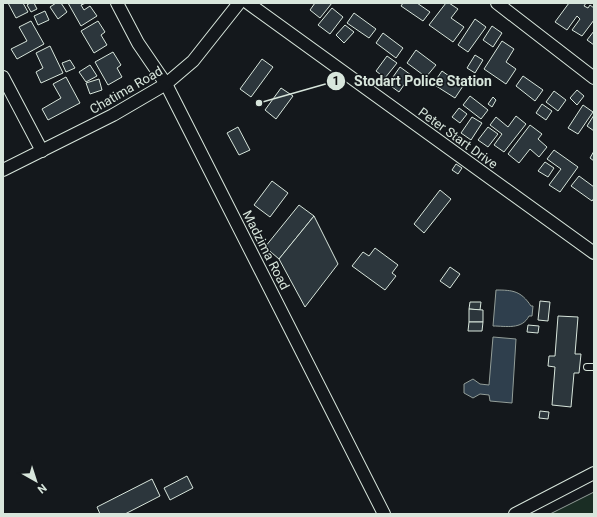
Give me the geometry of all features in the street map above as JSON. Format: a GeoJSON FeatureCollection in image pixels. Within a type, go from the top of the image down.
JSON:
{"type":"FeatureCollection","features":[{"type":"Feature","properties":{"kind":"street","name":"Madzima Road"},"geometry":{"type":"LineString","coordinates":[[118,3],[138,43],[166,84],[384,514]]}},
{"type":"Feature","properties":{"kind":"street","name":"Chatima Road"},"geometry":{"type":"LineString","coordinates":[[3,170],[113,115],[166,84],[193,61],[239,3]]}},
{"type":"Feature","properties":{"kind":"street","name":"Peter Start Drive"},"geometry":{"type":"LineString","coordinates":[[248,3],[594,253]]}},
{"type":"Feature","properties":{"kind":"street"},"geometry":{"type":"LineString","coordinates":[[496,3],[594,78]]}},
{"type":"Feature","properties":{"kind":"street"},"geometry":{"type":"LineString","coordinates":[[3,77],[42,151]]}},
{"type":"Feature","properties":{"kind":"street"},"geometry":{"type":"LineString","coordinates":[[521,513],[594,473]]}},
{"type":"Feature","properties":{"kind":"lane"},"geometry":{"type":"LineString","coordinates":[[586,367],[594,367]]}},
{"type":"Feature","properties":{"kind":"green space"},"geometry":{"type":"Polygon","coordinates":[[[594,492],[594,514],[550,514],[594,492]]]}},
{"type":"Feature","properties":{"kind":"water"},"geometry":{"type":"Polygon","coordinates":[[[496,290],[507,290],[520,294],[531,306],[533,306],[532,316],[529,316],[518,325],[508,327],[493,326],[496,290]]]}},
{"type":"Feature","properties":{"kind":"water"},"geometry":{"type":"Polygon","coordinates":[[[493,337],[516,339],[512,403],[490,401],[489,395],[480,394],[473,398],[464,393],[464,384],[473,379],[480,384],[489,385],[493,337]]]}},
{"type":"Feature","properties":{"kind":"building"},"geometry":{"type":"Polygon","coordinates":[[[8,3],[23,3],[28,12],[16,18],[8,3]]]}},
{"type":"Feature","properties":{"kind":"building"},"geometry":{"type":"Polygon","coordinates":[[[34,3],[37,9],[31,12],[27,5],[34,3]]]}},
{"type":"Feature","properties":{"kind":"building"},"geometry":{"type":"Polygon","coordinates":[[[56,3],[61,3],[67,12],[58,19],[50,7],[56,3]]]}},
{"type":"Feature","properties":{"kind":"building"},"geometry":{"type":"Polygon","coordinates":[[[68,3],[86,3],[81,5],[84,10],[90,6],[97,16],[81,26],[68,3]]]}},
{"type":"Feature","properties":{"kind":"building"},"geometry":{"type":"Polygon","coordinates":[[[315,3],[332,3],[320,18],[310,10],[315,3]]]}},
{"type":"Feature","properties":{"kind":"building"},"geometry":{"type":"Polygon","coordinates":[[[403,3],[417,3],[430,12],[423,21],[401,6],[403,3]]]}},
{"type":"Feature","properties":{"kind":"building"},"geometry":{"type":"Polygon","coordinates":[[[446,3],[449,3],[458,9],[451,18],[464,27],[453,42],[429,25],[446,3]]]}},
{"type":"Feature","properties":{"kind":"building"},"geometry":{"type":"Polygon","coordinates":[[[569,3],[586,3],[584,6],[588,8],[590,5],[594,8],[594,20],[582,36],[572,30],[580,19],[577,16],[567,30],[555,22],[569,3]]]}},
{"type":"Feature","properties":{"kind":"building"},"geometry":{"type":"Polygon","coordinates":[[[332,8],[343,17],[330,34],[318,25],[332,8]]]}},
{"type":"Feature","properties":{"kind":"building"},"geometry":{"type":"Polygon","coordinates":[[[45,11],[49,20],[38,25],[34,16],[45,11]]]}},
{"type":"Feature","properties":{"kind":"building"},"geometry":{"type":"Polygon","coordinates":[[[354,13],[376,29],[369,38],[347,23],[354,13]]]}},
{"type":"Feature","properties":{"kind":"building"},"geometry":{"type":"Polygon","coordinates":[[[475,19],[486,27],[468,52],[458,45],[475,19]]]}},
{"type":"Feature","properties":{"kind":"building"},"geometry":{"type":"Polygon","coordinates":[[[31,21],[44,44],[17,59],[11,49],[27,41],[19,27],[31,21]]]}},
{"type":"Feature","properties":{"kind":"building"},"geometry":{"type":"Polygon","coordinates":[[[98,21],[105,32],[101,35],[107,45],[94,53],[81,31],[98,21]]]}},
{"type":"Feature","properties":{"kind":"building"},"geometry":{"type":"Polygon","coordinates":[[[345,25],[354,32],[344,43],[336,35],[345,25]]]}},
{"type":"Feature","properties":{"kind":"building"},"geometry":{"type":"Polygon","coordinates":[[[492,26],[502,33],[493,47],[483,40],[492,26]]]}},
{"type":"Feature","properties":{"kind":"building"},"geometry":{"type":"Polygon","coordinates":[[[594,31],[594,45],[587,40],[594,31]]]}},
{"type":"Feature","properties":{"kind":"building"},"geometry":{"type":"Polygon","coordinates":[[[383,33],[403,48],[396,58],[376,43],[383,33]]]}},
{"type":"Feature","properties":{"kind":"building"},"geometry":{"type":"Polygon","coordinates":[[[502,41],[514,49],[506,62],[516,69],[506,84],[484,69],[502,41]]]}},
{"type":"Feature","properties":{"kind":"building"},"geometry":{"type":"Polygon","coordinates":[[[50,46],[63,73],[41,83],[36,72],[43,68],[36,53],[50,46]]]}},
{"type":"Feature","properties":{"kind":"building"},"geometry":{"type":"Polygon","coordinates":[[[416,50],[436,65],[426,77],[407,63],[416,50]]]}},
{"type":"Feature","properties":{"kind":"building"},"geometry":{"type":"Polygon","coordinates":[[[113,52],[121,65],[117,68],[122,77],[108,85],[95,62],[113,52]]]}},
{"type":"Feature","properties":{"kind":"building"},"geometry":{"type":"Polygon","coordinates":[[[475,55],[483,60],[475,73],[467,68],[475,55]]]}},
{"type":"Feature","properties":{"kind":"building"},"geometry":{"type":"Polygon","coordinates":[[[387,56],[397,63],[385,78],[376,71],[387,56]]]}},
{"type":"Feature","properties":{"kind":"building"},"geometry":{"type":"Polygon","coordinates":[[[262,59],[273,67],[251,97],[240,89],[262,59]]]}},
{"type":"Feature","properties":{"kind":"building"},"geometry":{"type":"Polygon","coordinates":[[[70,60],[75,68],[66,72],[62,63],[70,60]]]}},
{"type":"Feature","properties":{"kind":"building"},"geometry":{"type":"Polygon","coordinates":[[[90,65],[97,76],[86,82],[79,72],[90,65]]]}},
{"type":"Feature","properties":{"kind":"building"},"geometry":{"type":"Polygon","coordinates":[[[400,67],[411,75],[399,92],[388,84],[400,67]]]}},
{"type":"Feature","properties":{"kind":"building"},"geometry":{"type":"Polygon","coordinates":[[[442,71],[463,86],[455,98],[433,84],[442,71]]]}},
{"type":"Feature","properties":{"kind":"building"},"geometry":{"type":"Polygon","coordinates":[[[523,76],[543,90],[535,101],[516,86],[523,76]]]}},
{"type":"Feature","properties":{"kind":"building"},"geometry":{"type":"Polygon","coordinates":[[[66,77],[80,103],[48,120],[42,109],[61,98],[53,84],[66,77]]]}},
{"type":"Feature","properties":{"kind":"building"},"geometry":{"type":"Polygon","coordinates":[[[99,79],[102,90],[90,94],[86,83],[99,79]]]}},
{"type":"Feature","properties":{"kind":"building"},"geometry":{"type":"Polygon","coordinates":[[[281,88],[293,96],[276,119],[265,110],[281,88]]]}},
{"type":"Feature","properties":{"kind":"building"},"geometry":{"type":"Polygon","coordinates":[[[577,90],[584,96],[577,105],[570,98],[577,90]]]}},
{"type":"Feature","properties":{"kind":"building"},"geometry":{"type":"Polygon","coordinates":[[[554,91],[566,100],[558,111],[546,102],[554,91]]]}},
{"type":"Feature","properties":{"kind":"building"},"geometry":{"type":"Polygon","coordinates":[[[470,96],[488,110],[481,119],[463,105],[470,96]]]}},
{"type":"Feature","properties":{"kind":"building"},"geometry":{"type":"Polygon","coordinates":[[[493,97],[496,100],[492,107],[488,104],[493,97]]]}},
{"type":"Feature","properties":{"kind":"building"},"geometry":{"type":"Polygon","coordinates":[[[542,104],[552,111],[546,120],[536,113],[542,104]]]}},
{"type":"Feature","properties":{"kind":"building"},"geometry":{"type":"Polygon","coordinates":[[[583,105],[593,112],[578,134],[568,128],[583,105]]]}},
{"type":"Feature","properties":{"kind":"building"},"geometry":{"type":"Polygon","coordinates":[[[459,108],[467,114],[460,123],[452,117],[459,108]]]}},
{"type":"Feature","properties":{"kind":"building"},"geometry":{"type":"Polygon","coordinates":[[[594,115],[594,131],[587,126],[594,115]]]}},
{"type":"Feature","properties":{"kind":"building"},"geometry":{"type":"Polygon","coordinates":[[[516,116],[526,124],[504,152],[494,145],[502,134],[490,125],[496,117],[508,127],[516,116]]]}},
{"type":"Feature","properties":{"kind":"building"},"geometry":{"type":"Polygon","coordinates":[[[472,117],[482,123],[471,140],[461,133],[472,117]]]}},
{"type":"Feature","properties":{"kind":"building"},"geometry":{"type":"Polygon","coordinates":[[[530,125],[542,134],[538,139],[547,147],[539,157],[530,149],[519,163],[508,154],[530,125]]]}},
{"type":"Feature","properties":{"kind":"building"},"geometry":{"type":"Polygon","coordinates":[[[238,127],[250,150],[239,155],[227,133],[238,127]]]}},
{"type":"Feature","properties":{"kind":"building"},"geometry":{"type":"Polygon","coordinates":[[[488,127],[498,134],[488,147],[478,140],[488,127]]]}},
{"type":"Feature","properties":{"kind":"building"},"geometry":{"type":"Polygon","coordinates":[[[554,150],[578,167],[560,192],[549,185],[561,169],[547,159],[554,150]]]}},
{"type":"Feature","properties":{"kind":"building"},"geometry":{"type":"Polygon","coordinates":[[[594,151],[594,161],[590,158],[594,151]]]}},
{"type":"Feature","properties":{"kind":"building"},"geometry":{"type":"Polygon","coordinates":[[[545,162],[554,168],[548,177],[538,171],[545,162]]]}},
{"type":"Feature","properties":{"kind":"building"},"geometry":{"type":"Polygon","coordinates":[[[456,164],[462,168],[458,174],[452,170],[456,164]]]}},
{"type":"Feature","properties":{"kind":"building"},"geometry":{"type":"Polygon","coordinates":[[[579,176],[594,187],[594,198],[592,201],[571,186],[579,176]]]}},
{"type":"Feature","properties":{"kind":"building"},"geometry":{"type":"Polygon","coordinates":[[[272,181],[288,193],[270,217],[254,205],[272,181]]]}},
{"type":"Feature","properties":{"kind":"building"},"geometry":{"type":"Polygon","coordinates":[[[440,190],[451,199],[424,233],[414,224],[440,190]]]}},
{"type":"Feature","properties":{"kind":"building"},"geometry":{"type":"Polygon","coordinates":[[[299,205],[314,216],[279,259],[265,247],[299,205]]]}},
{"type":"Feature","properties":{"kind":"building"},"geometry":{"type":"Polygon","coordinates":[[[314,216],[338,264],[305,307],[279,259],[314,216]]]}},
{"type":"Feature","properties":{"kind":"building"},"geometry":{"type":"Polygon","coordinates":[[[375,248],[398,265],[392,273],[396,276],[385,290],[352,266],[363,252],[369,256],[375,248]]]}},
{"type":"Feature","properties":{"kind":"building"},"geometry":{"type":"Polygon","coordinates":[[[450,267],[460,274],[450,288],[440,281],[450,267]]]}},
{"type":"Feature","properties":{"kind":"building"},"geometry":{"type":"Polygon","coordinates":[[[540,301],[550,302],[548,321],[538,320],[540,301]]]}},
{"type":"Feature","properties":{"kind":"building"},"geometry":{"type":"Polygon","coordinates":[[[470,302],[481,302],[480,310],[469,309],[470,302]]]}},
{"type":"Feature","properties":{"kind":"building"},"geometry":{"type":"Polygon","coordinates":[[[469,309],[483,310],[483,322],[469,322],[469,309]]]}},
{"type":"Feature","properties":{"kind":"building"},"geometry":{"type":"Polygon","coordinates":[[[558,316],[578,317],[575,354],[581,354],[579,373],[574,373],[571,407],[552,405],[555,367],[548,366],[549,356],[555,356],[558,316]]]}},
{"type":"Feature","properties":{"kind":"building"},"geometry":{"type":"Polygon","coordinates":[[[469,322],[483,322],[482,331],[468,331],[469,322]]]}},
{"type":"Feature","properties":{"kind":"building"},"geometry":{"type":"Polygon","coordinates":[[[528,325],[539,326],[538,333],[527,332],[528,325]]]}},
{"type":"Feature","properties":{"kind":"building"},"geometry":{"type":"Polygon","coordinates":[[[540,411],[549,412],[548,419],[539,418],[540,411]]]}},
{"type":"Feature","properties":{"kind":"building"},"geometry":{"type":"Polygon","coordinates":[[[187,476],[193,488],[170,500],[164,488],[187,476]]]}},
{"type":"Feature","properties":{"kind":"building"},"geometry":{"type":"Polygon","coordinates":[[[152,479],[160,496],[125,514],[100,514],[97,507],[152,479]]]}},
{"type":"Feature","properties":{"kind":"place","name":"Stodart Police Station"},"geometry":{"type":"Point","coordinates":[259,103]}}]}
